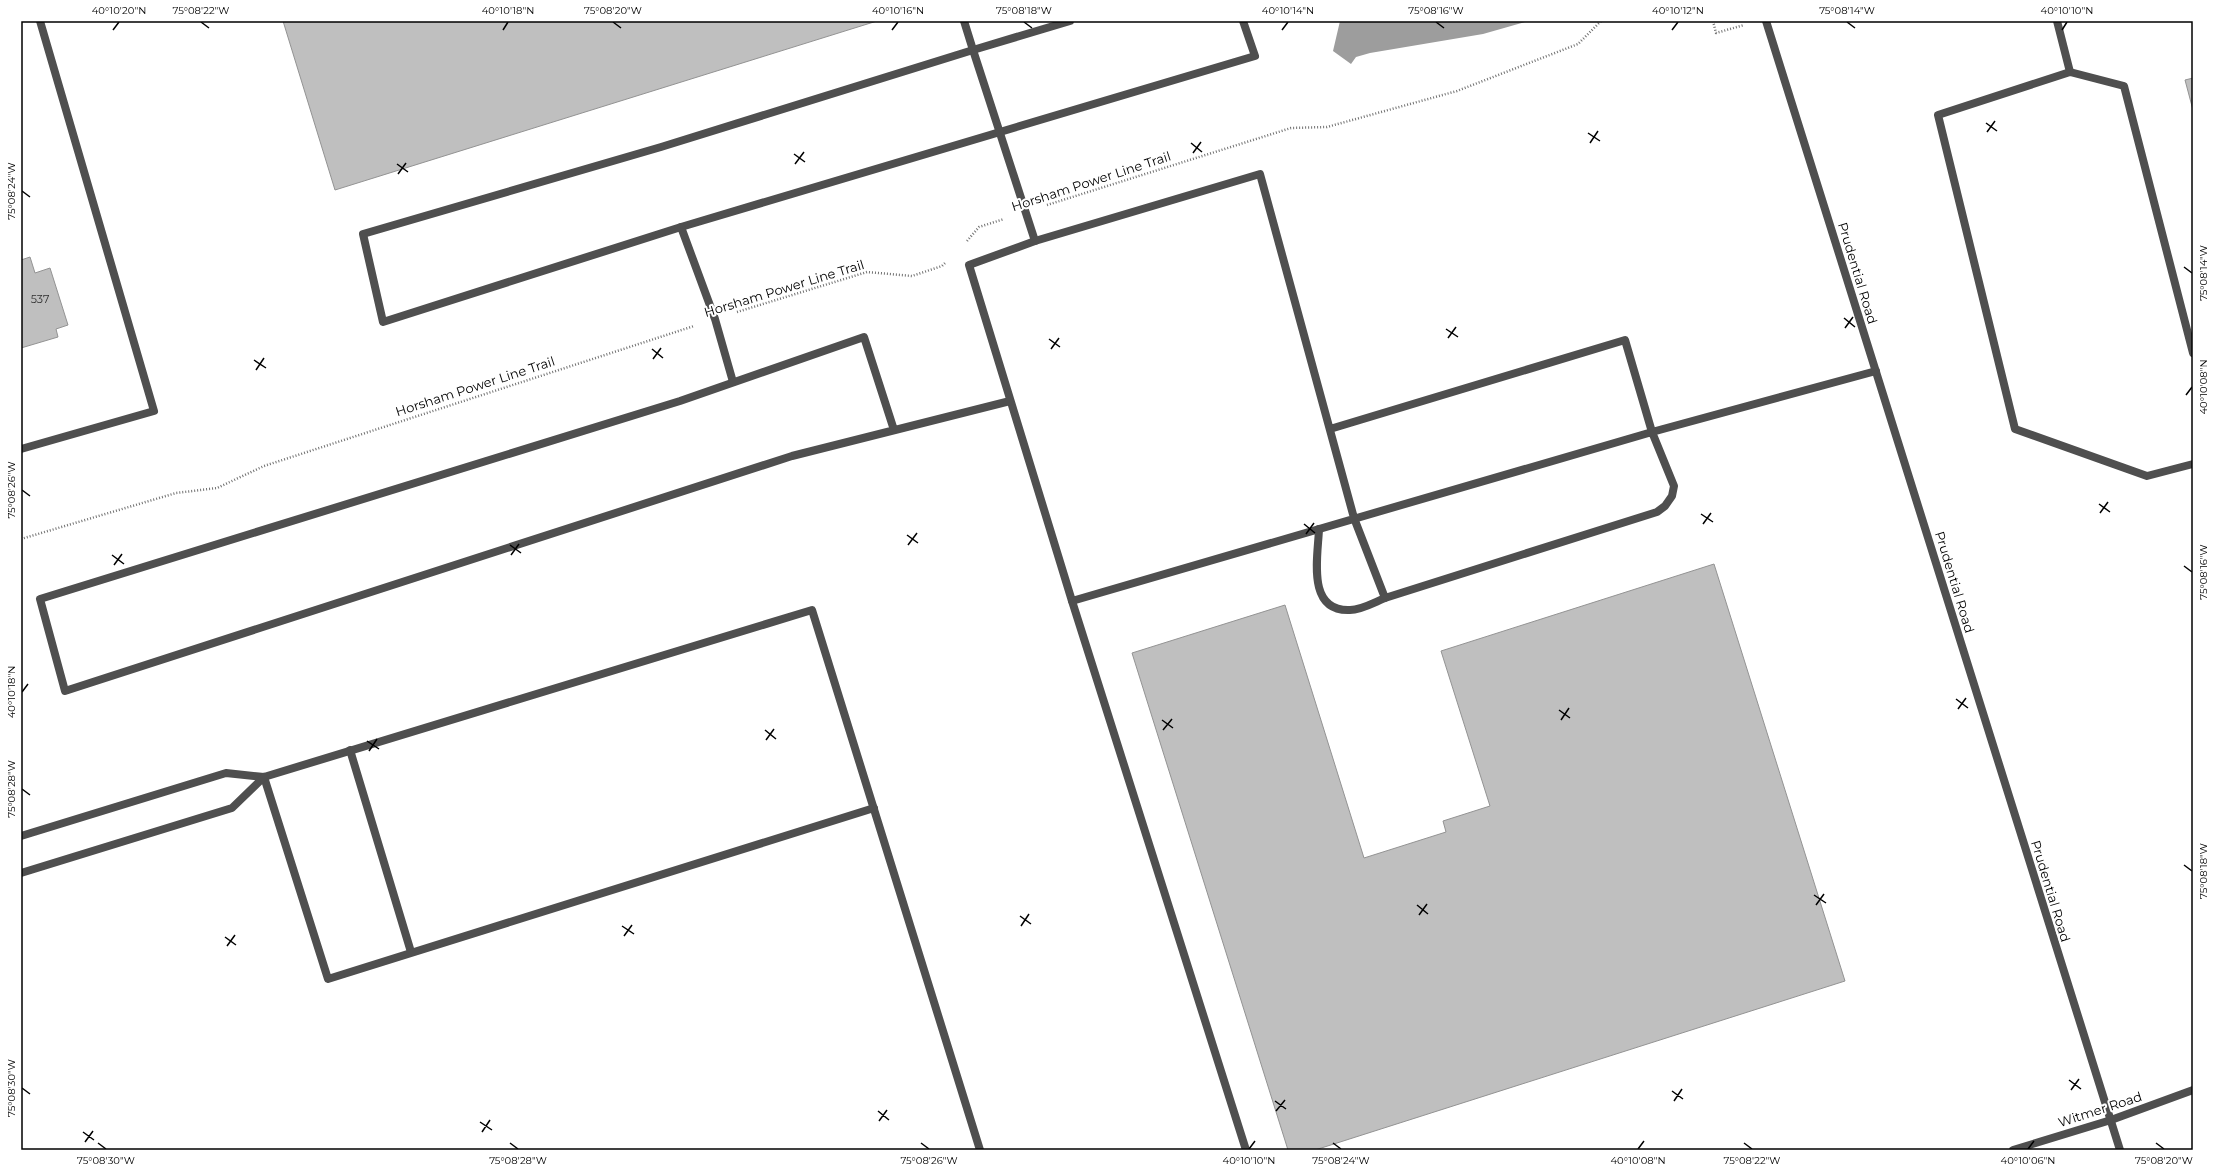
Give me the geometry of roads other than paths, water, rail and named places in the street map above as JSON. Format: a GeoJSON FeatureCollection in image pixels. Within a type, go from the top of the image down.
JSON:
{"type":"FeatureCollection","features":[{"type":"Feature","properties":{"kind":"street"},"geometry":{"type":"LineString","coordinates":[[21,449],[154,411],[40,21]]}},
{"type":"Feature","properties":{"kind":"street"},"geometry":{"type":"LineString","coordinates":[[964,21],[1035,241]]}},
{"type":"Feature","properties":{"kind":"street"},"geometry":{"type":"LineString","coordinates":[[1070,21],[661,147],[363,234],[383,322],[681,227],[1255,56],[1243,21]]}},
{"type":"Feature","properties":{"kind":"street","name":"Prudential Road"},"geometry":{"type":"LineString","coordinates":[[1766,21],[2120,1150]]}},
{"type":"Feature","properties":{"kind":"street"},"geometry":{"type":"LineString","coordinates":[[2057,21],[2070,72]]}},
{"type":"Feature","properties":{"kind":"street"},"geometry":{"type":"LineString","coordinates":[[2193,353],[2124,86],[2070,72],[1938,116],[2015,429],[2147,476],[2193,464]]}},
{"type":"Feature","properties":{"kind":"street"},"geometry":{"type":"LineString","coordinates":[[1246,1150],[1072,601],[969,265],[1035,241],[1260,174],[1354,518],[1385,598]]}},
{"type":"Feature","properties":{"kind":"street"},"geometry":{"type":"LineString","coordinates":[[681,227],[715,319],[733,382]]}},
{"type":"Feature","properties":{"kind":"street"},"geometry":{"type":"LineString","coordinates":[[894,430],[864,337],[672,403],[40,599],[66,691],[792,456],[1010,401]]}},
{"type":"Feature","properties":{"kind":"street"},"geometry":{"type":"LineString","coordinates":[[1320,529],[1317,577],[1318,589],[1324,599],[1337,609],[1351,610],[1657,512],[1665,506],[1672,496],[1674,486],[1652,432],[1625,340],[1330,428]]}},
{"type":"Feature","properties":{"kind":"street"},"geometry":{"type":"LineString","coordinates":[[1072,601],[1652,432],[1876,371]]}},
{"type":"Feature","properties":{"kind":"street"},"geometry":{"type":"LineString","coordinates":[[21,836],[226,774],[264,777],[812,610],[980,1150]]}},
{"type":"Feature","properties":{"kind":"street"},"geometry":{"type":"LineString","coordinates":[[350,750],[411,952]]}},
{"type":"Feature","properties":{"kind":"street"},"geometry":{"type":"LineString","coordinates":[[21,873],[232,808],[264,777]]}},
{"type":"Feature","properties":{"kind":"street"},"geometry":{"type":"LineString","coordinates":[[264,777],[328,978],[874,808]]}},
{"type":"Feature","properties":{"kind":"street","name":"Witmer Road"},"geometry":{"type":"LineString","coordinates":[[2013,1150],[2111,1120],[2193,1090]]}}]}
